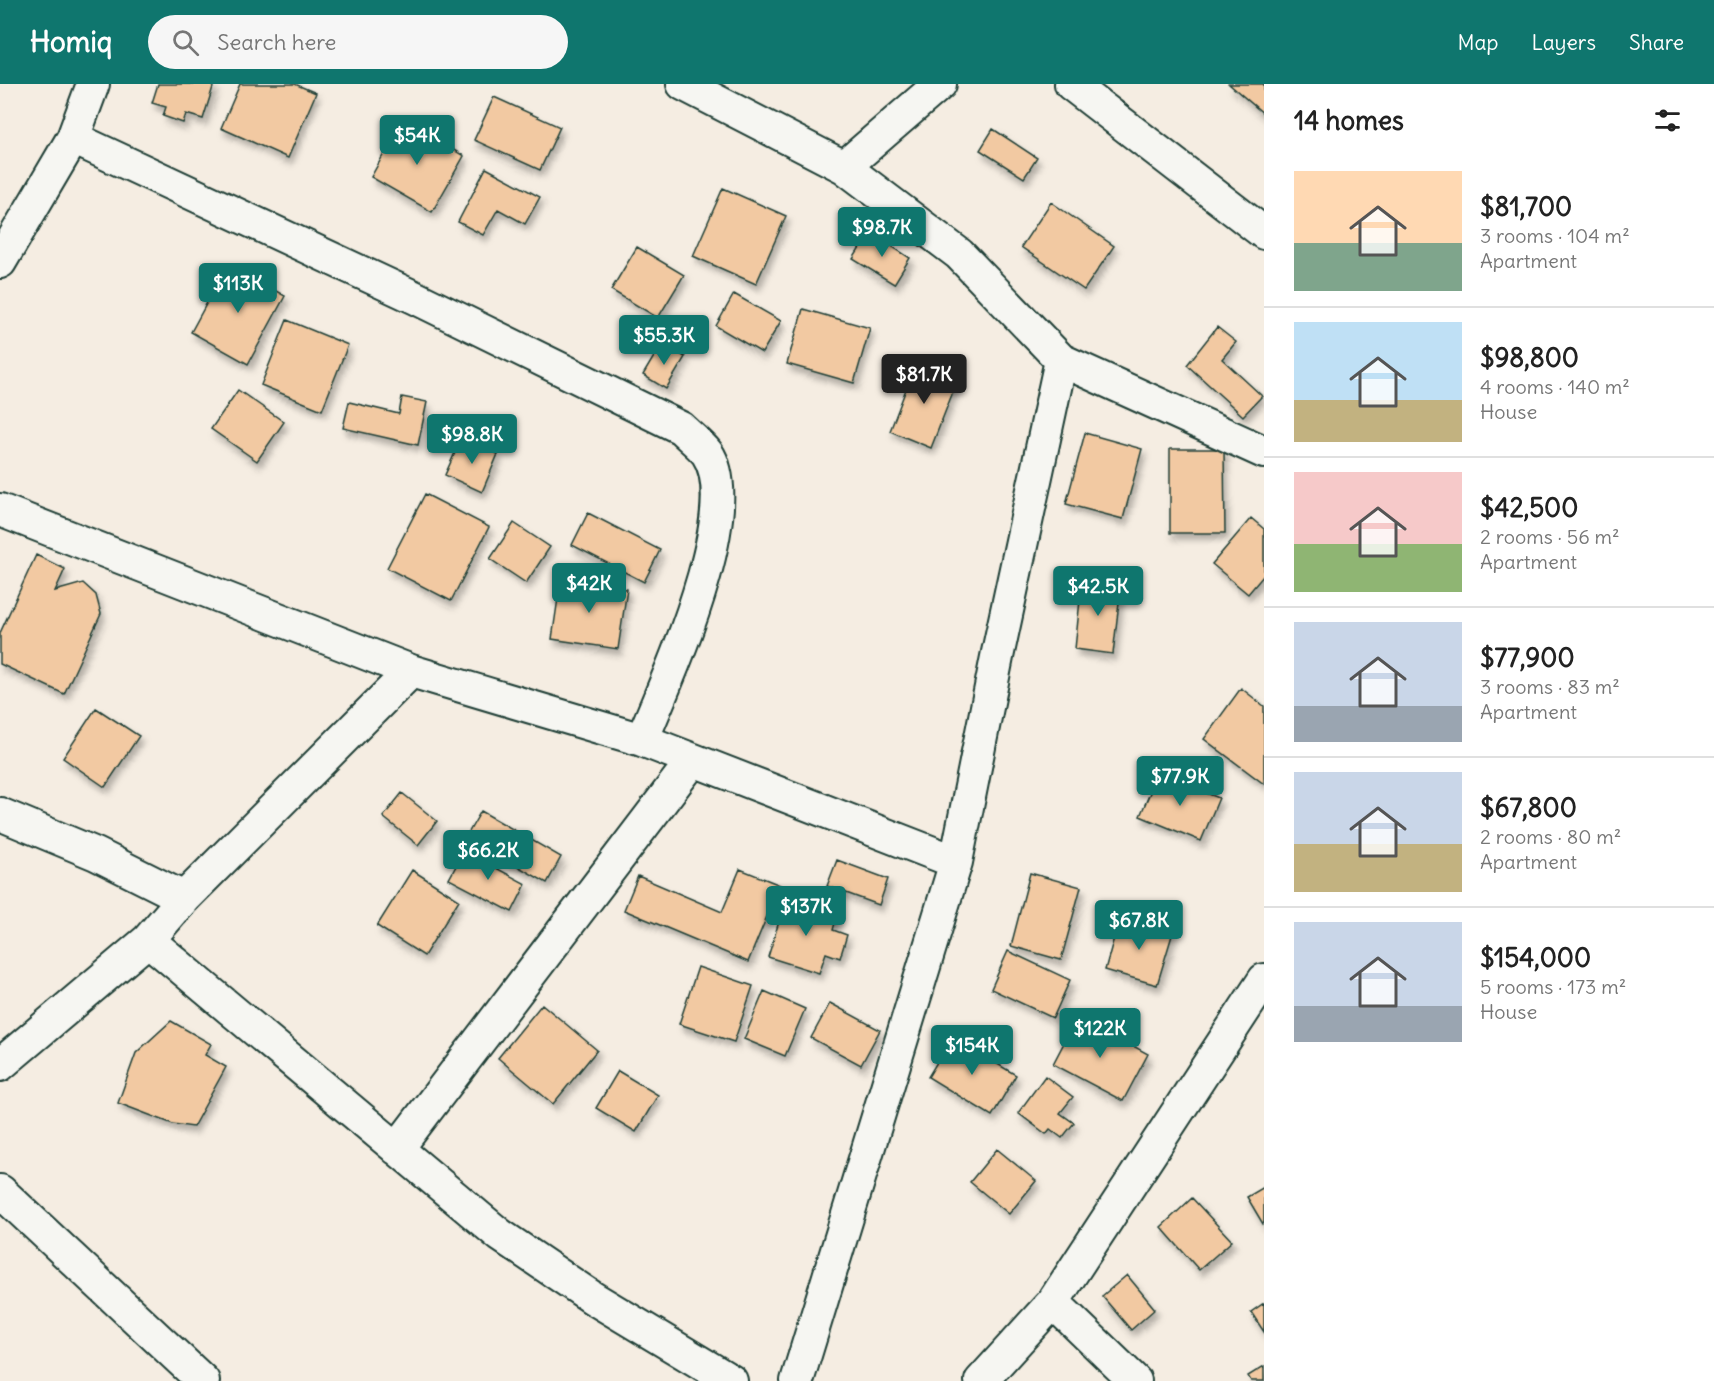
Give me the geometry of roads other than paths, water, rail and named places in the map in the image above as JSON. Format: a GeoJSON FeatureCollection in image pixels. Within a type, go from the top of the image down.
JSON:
{"type":"FeatureCollection","features":[{"type":"Feature","properties":{"kind":"street"},"geometry":{"type":"LineString","coordinates":[[0,262],[73,138],[93,84]]}},
{"type":"Feature","properties":{"kind":"street"},"geometry":{"type":"LineString","coordinates":[[683,84],[844,167],[959,254],[1061,360],[1264,452]]}},
{"type":"Feature","properties":{"kind":"street"},"geometry":{"type":"LineString","coordinates":[[844,167],[940,84]]}},
{"type":"Feature","properties":{"kind":"street"},"geometry":{"type":"LineString","coordinates":[[1071,84],[1264,233]]}},
{"type":"Feature","properties":{"kind":"street"},"geometry":{"type":"LineString","coordinates":[[73,138],[416,298],[681,428],[708,454],[718,486],[716,513],[701,592],[642,740]]}},
{"type":"Feature","properties":{"kind":"street"},"geometry":{"type":"LineString","coordinates":[[797,1381],[956,862],[997,657],[1061,360]]}},
{"type":"Feature","properties":{"kind":"street"},"geometry":{"type":"LineString","coordinates":[[0,510],[411,671],[642,740],[956,862]]}},
{"type":"Feature","properties":{"kind":"street"},"geometry":{"type":"LineString","coordinates":[[0,1065],[148,940],[184,898],[411,671]]}},
{"type":"Feature","properties":{"kind":"street"},"geometry":{"type":"LineString","coordinates":[[397,1149],[693,760]]}},
{"type":"Feature","properties":{"kind":"street"},"geometry":{"type":"LineString","coordinates":[[0,814],[96,854],[184,898]]}},
{"type":"Feature","properties":{"kind":"street"},"geometry":{"type":"LineString","coordinates":[[148,940],[500,1235],[592,1298],[731,1381]]}},
{"type":"Feature","properties":{"kind":"street"},"geometry":{"type":"LineString","coordinates":[[981,1381],[1053,1302],[1260,995]]}},
{"type":"Feature","properties":{"kind":"street"},"geometry":{"type":"LineString","coordinates":[[0,1191],[203,1381]]}},
{"type":"Feature","properties":{"kind":"street"},"geometry":{"type":"LineString","coordinates":[[1053,1302],[1135,1381]]}}]}
